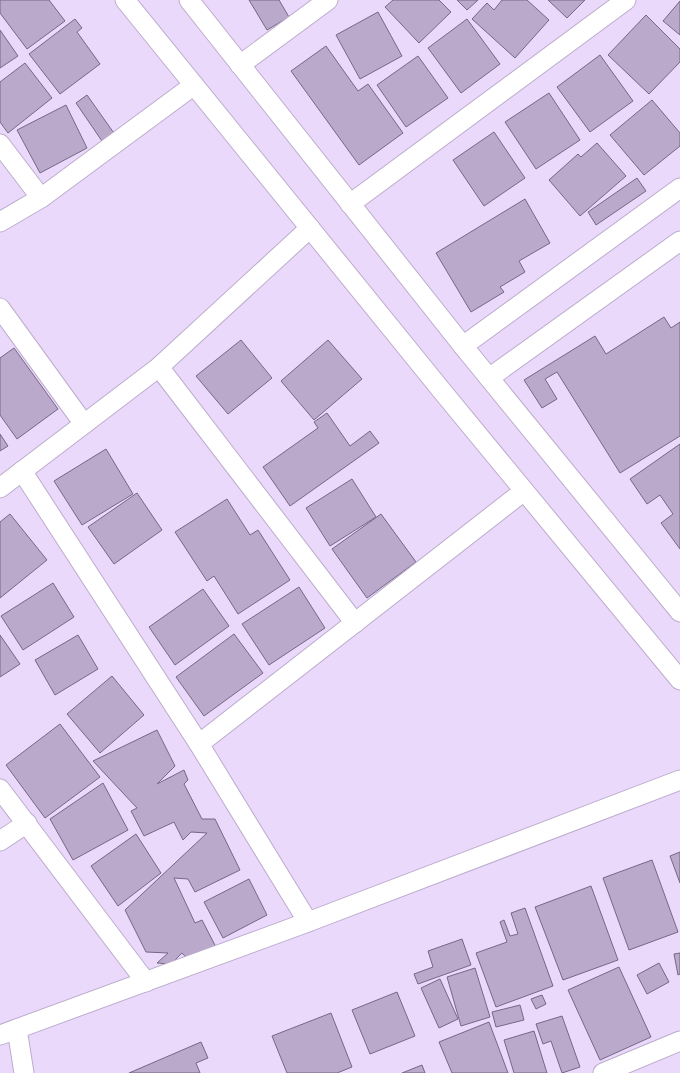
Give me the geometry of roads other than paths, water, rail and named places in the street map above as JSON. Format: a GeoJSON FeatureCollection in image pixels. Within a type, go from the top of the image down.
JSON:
{"type":"FeatureCollection","features":[{"type":"Feature","properties":{"kind":"street"},"geometry":{"type":"LineString","coordinates":[[125,0],[680,680]]}},
{"type":"Feature","properties":{"kind":"street"},"geometry":{"type":"LineString","coordinates":[[188,0],[463,346],[680,612]]}},
{"type":"Feature","properties":{"kind":"street"},"geometry":{"type":"LineString","coordinates":[[240,65],[328,0]]}},
{"type":"Feature","properties":{"kind":"street"},"geometry":{"type":"LineString","coordinates":[[350,204],[626,0]]}},
{"type":"Feature","properties":{"kind":"street"},"geometry":{"type":"LineString","coordinates":[[0,222],[41,198],[194,85]]}},
{"type":"Feature","properties":{"kind":"street"},"geometry":{"type":"LineString","coordinates":[[0,144],[41,198]]}},
{"type":"Feature","properties":{"kind":"street"},"geometry":{"type":"LineString","coordinates":[[463,346],[680,188]]}},
{"type":"Feature","properties":{"kind":"street"},"geometry":{"type":"LineString","coordinates":[[0,488],[159,367],[310,228]]}},
{"type":"Feature","properties":{"kind":"street"},"geometry":{"type":"LineString","coordinates":[[489,378],[680,241]]}},
{"type":"Feature","properties":{"kind":"street"},"geometry":{"type":"LineString","coordinates":[[0,308],[84,424]]}},
{"type":"Feature","properties":{"kind":"street"},"geometry":{"type":"LineString","coordinates":[[159,367],[355,622]]}},
{"type":"Feature","properties":{"kind":"street"},"geometry":{"type":"LineString","coordinates":[[22,471],[199,744],[308,922]]}},
{"type":"Feature","properties":{"kind":"street"},"geometry":{"type":"LineString","coordinates":[[199,744],[524,491]]}},
{"type":"Feature","properties":{"kind":"street"},"geometry":{"type":"LineString","coordinates":[[24,1073],[8,1032],[308,922],[680,780]]}},
{"type":"Feature","properties":{"kind":"street"},"geometry":{"type":"LineString","coordinates":[[0,789],[146,982]]}},
{"type":"Feature","properties":{"kind":"street"},"geometry":{"type":"LineString","coordinates":[[0,841],[27,823]]}},
{"type":"Feature","properties":{"kind":"street"},"geometry":{"type":"LineString","coordinates":[[603,1073],[680,1041]]}}]}
